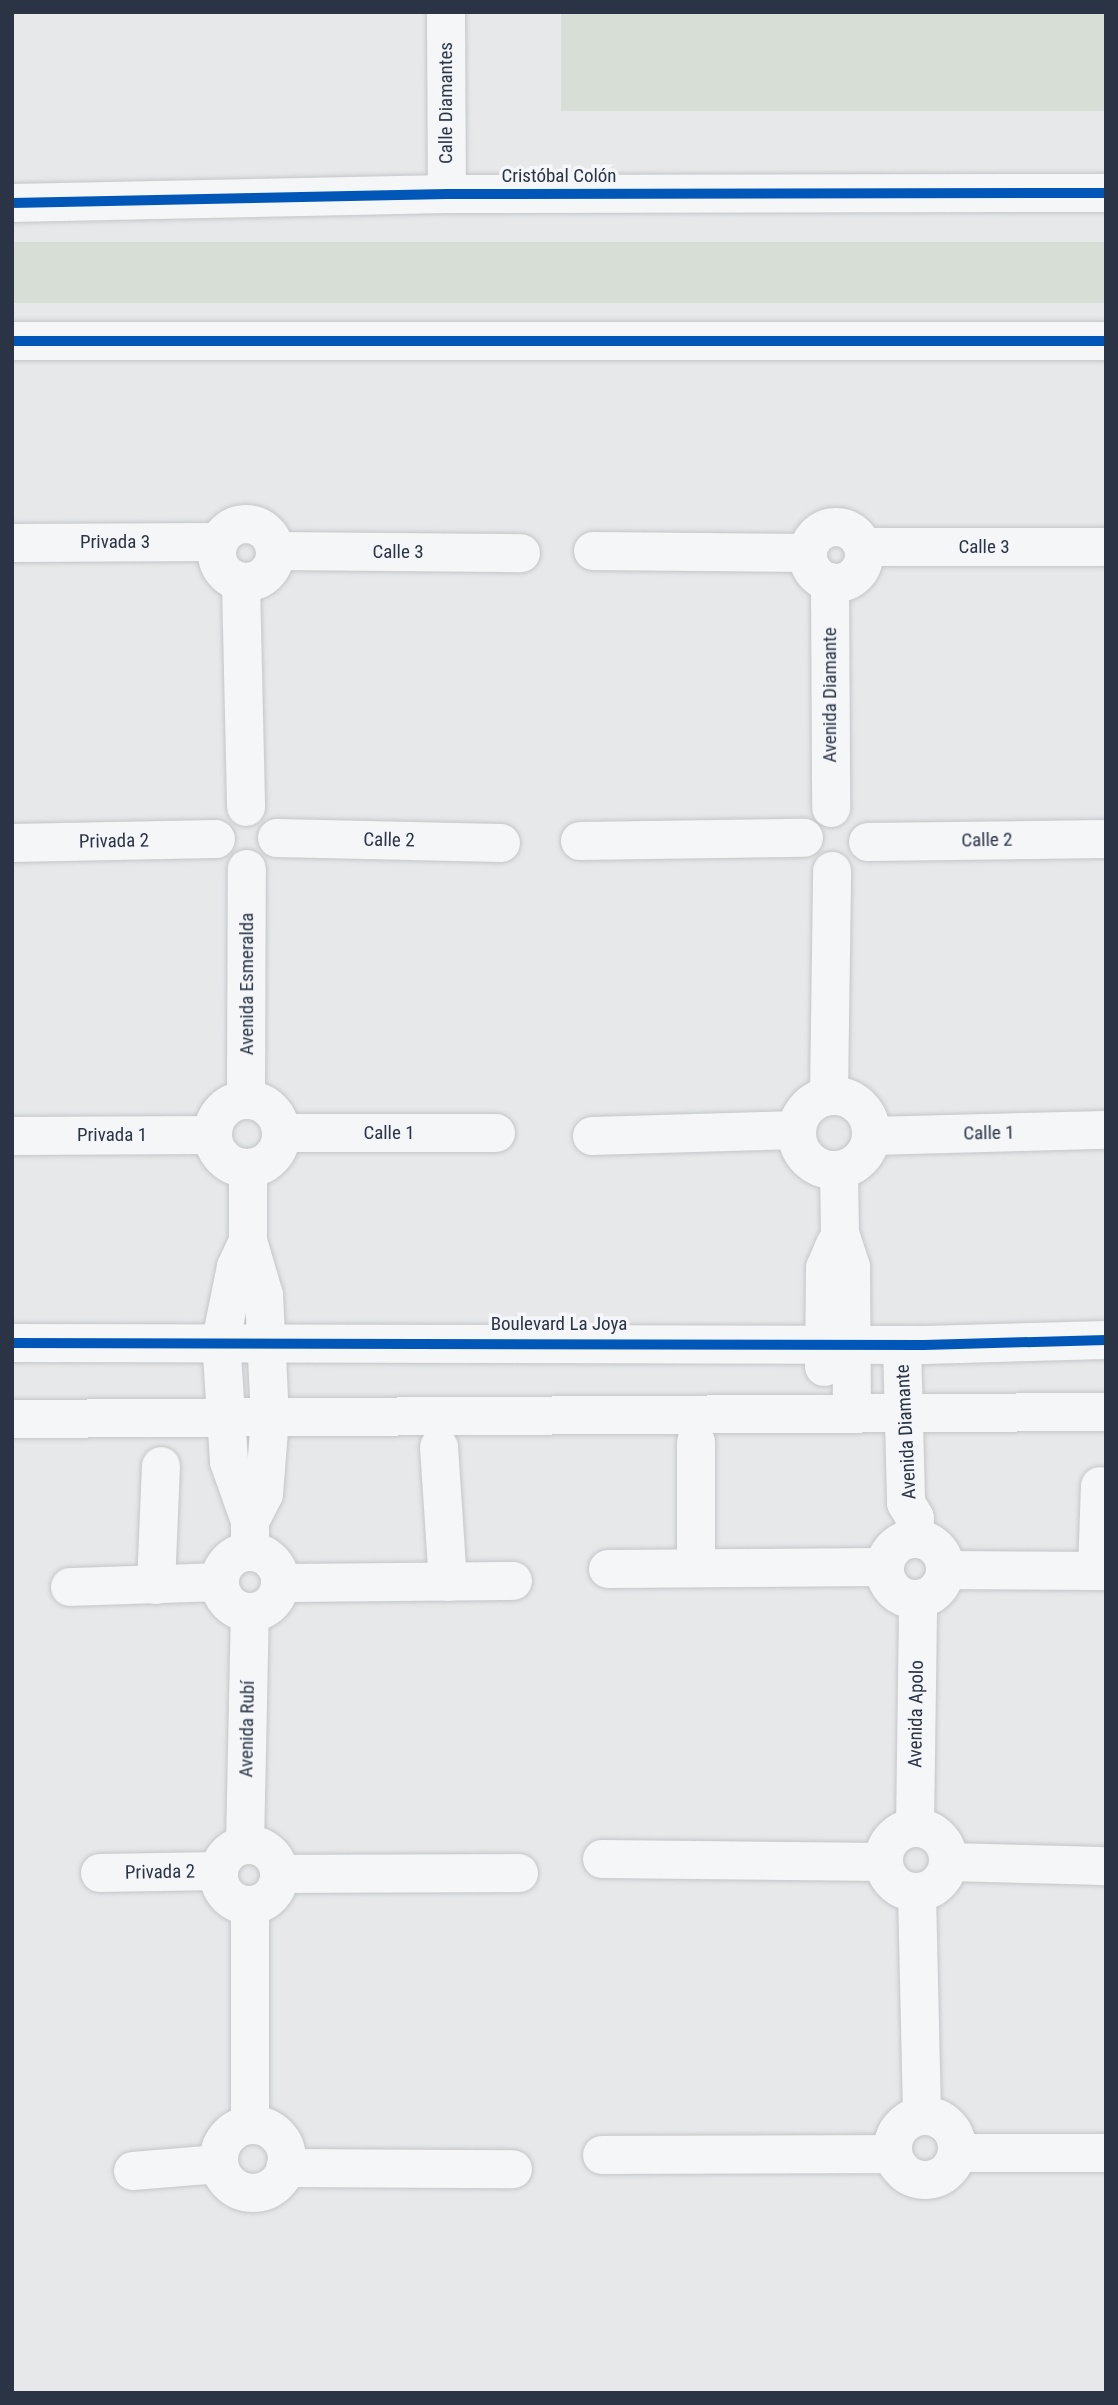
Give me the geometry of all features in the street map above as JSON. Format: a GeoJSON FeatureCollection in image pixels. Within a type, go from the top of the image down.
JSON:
{"type":"FeatureCollection","features":[{"type":"Feature","properties":{"kind":"street","name":"Calle Diamantes"},"geometry":{"type":"LineString","coordinates":[[446,12],[447,194]]}},
{"type":"Feature","properties":{"kind":"street","name":"Cristóbal Colón"},"geometry":{"type":"LineString","coordinates":[[12,203],[447,194],[1106,193]]}},
{"type":"Feature","properties":{"kind":"street"},"geometry":{"type":"LineString","coordinates":[[12,341],[1106,341]]}},
{"type":"Feature","properties":{"kind":"street"},"geometry":{"type":"LineString","coordinates":[[237,524],[249,524],[263,528],[276,551],[267,575],[242,583],[220,569],[218,542],[237,524]]}},
{"type":"Feature","properties":{"kind":"street","name":"Calle 3"},"geometry":{"type":"LineString","coordinates":[[819,567],[816,535],[828,528],[856,534],[863,547],[1106,547]]}},
{"type":"Feature","properties":{"kind":"street","name":"Privada 3"},"geometry":{"type":"LineString","coordinates":[[12,543],[218,542]]}},
{"type":"Feature","properties":{"kind":"street","name":"Calle 3"},"geometry":{"type":"LineString","coordinates":[[276,551],[521,552]]}},
{"type":"Feature","properties":{"kind":"street"},"geometry":{"type":"LineString","coordinates":[[593,551],[819,567]]}},
{"type":"Feature","properties":{"kind":"street","name":"Avenida Diamante"},"geometry":{"type":"LineString","coordinates":[[819,567],[831,808]]}},
{"type":"Feature","properties":{"kind":"street"},"geometry":{"type":"LineString","coordinates":[[242,583],[246,807]]}},
{"type":"Feature","properties":{"kind":"street"},"geometry":{"type":"LineString","coordinates":[[246,807],[273,822],[277,838],[274,853],[247,869],[226,860],[216,839],[220,823],[246,807]]}},
{"type":"Feature","properties":{"kind":"street"},"geometry":{"type":"LineString","coordinates":[[831,808],[858,816],[868,842],[854,866],[832,871],[814,864],[804,838],[808,824],[831,808]]}},
{"type":"Feature","properties":{"kind":"street","name":"Calle 2"},"geometry":{"type":"LineString","coordinates":[[277,838],[501,843]]}},
{"type":"Feature","properties":{"kind":"street"},"geometry":{"type":"LineString","coordinates":[[580,841],[804,838]]}},
{"type":"Feature","properties":{"kind":"street","name":"Privada 2"},"geometry":{"type":"LineString","coordinates":[[12,843],[216,839]]}},
{"type":"Feature","properties":{"kind":"street","name":"Calle 2"},"geometry":{"type":"LineString","coordinates":[[868,842],[1106,839]]}},
{"type":"Feature","properties":{"kind":"street","name":"Avenida Esmeralda"},"geometry":{"type":"LineString","coordinates":[[246,1099],[247,869]]}},
{"type":"Feature","properties":{"kind":"street"},"geometry":{"type":"LineString","coordinates":[[829,1096],[832,871]]}},
{"type":"Feature","properties":{"kind":"street"},"geometry":{"type":"LineString","coordinates":[[829,1096],[860,1105],[872,1136],[867,1152],[839,1171],[808,1161],[797,1130],[802,1114],[829,1096]]}},
{"type":"Feature","properties":{"kind":"street"},"geometry":{"type":"LineString","coordinates":[[246,1099],[276,1116],[281,1133],[265,1163],[248,1168],[218,1152],[213,1135],[216,1117],[246,1099]]}},
{"type":"Feature","properties":{"kind":"street"},"geometry":{"type":"LineString","coordinates":[[592,1136],[797,1130]]}},
{"type":"Feature","properties":{"kind":"street","name":"Calle 1"},"geometry":{"type":"LineString","coordinates":[[872,1136],[1106,1130]]}},
{"type":"Feature","properties":{"kind":"street","name":"Calle 1"},"geometry":{"type":"LineString","coordinates":[[281,1133],[496,1133]]}},
{"type":"Feature","properties":{"kind":"street","name":"Privada 1"},"geometry":{"type":"LineString","coordinates":[[12,1136],[213,1135]]}},
{"type":"Feature","properties":{"kind":"street"},"geometry":{"type":"LineString","coordinates":[[219,1582],[231,1557],[250,1536],[264,1494],[270,1418],[269,1339],[259,1268],[248,1241],[248,1168]]}},
{"type":"Feature","properties":{"kind":"street"},"geometry":{"type":"LineString","coordinates":[[839,1171],[840,1233],[851,1267],[837,1344],[839,1414]]}},
{"type":"Feature","properties":{"kind":"street"},"geometry":{"type":"LineString","coordinates":[[248,1241],[236,1267],[221,1340],[223,1418],[229,1462],[250,1536],[268,1556],[281,1583]]}},
{"type":"Feature","properties":{"kind":"street","name":"Boulevard La Joya"},"geometry":{"type":"LineString","coordinates":[[12,1343],[269,1339],[913,1345],[1106,1340]]}},
{"type":"Feature","properties":{"kind":"street","name":"Avenida Diamante"},"geometry":{"type":"LineString","coordinates":[[913,1345],[916,1415],[925,1504],[914,1528]]}},
{"type":"Feature","properties":{"kind":"street"},"geometry":{"type":"LineString","coordinates":[[12,1419],[1106,1412]]}},
{"type":"Feature","properties":{"kind":"street"},"geometry":{"type":"LineString","coordinates":[[696,1442],[696,1567]]}},
{"type":"Feature","properties":{"kind":"street"},"geometry":{"type":"LineString","coordinates":[[439,1447],[448,1582]]}},
{"type":"Feature","properties":{"kind":"street"},"geometry":{"type":"LineString","coordinates":[[156,1585],[161,1466]]}},
{"type":"Feature","properties":{"kind":"street"},"geometry":{"type":"LineString","coordinates":[[946,1570],[1101,1571],[1100,1486]]}},
{"type":"Feature","properties":{"kind":"street"},"geometry":{"type":"LineString","coordinates":[[914,1528],[942,1553],[946,1570],[938,1590],[918,1600],[888,1584],[885,1567],[894,1547],[914,1528]]}},
{"type":"Feature","properties":{"kind":"street"},"geometry":{"type":"LineString","coordinates":[[608,1569],[885,1567]]}},
{"type":"Feature","properties":{"kind":"street"},"geometry":{"type":"LineString","coordinates":[[281,1583],[513,1581]]}},
{"type":"Feature","properties":{"kind":"street"},"geometry":{"type":"LineString","coordinates":[[70,1587],[219,1582]]}},
{"type":"Feature","properties":{"kind":"street"},"geometry":{"type":"LineString","coordinates":[[219,1582],[231,1607],[250,1613],[268,1607],[281,1583]]}},
{"type":"Feature","properties":{"kind":"street","name":"Avenida Apolo"},"geometry":{"type":"LineString","coordinates":[[915,1828],[918,1600]]}},
{"type":"Feature","properties":{"kind":"street","name":"Avenida Rubí"},"geometry":{"type":"LineString","coordinates":[[232,1858],[250,1613]]}},
{"type":"Feature","properties":{"kind":"street"},"geometry":{"type":"LineString","coordinates":[[915,1828],[939,1838],[948,1862],[932,1888],[917,1893],[888,1878],[883,1862],[887,1845],[915,1828]]}},
{"type":"Feature","properties":{"kind":"street"},"geometry":{"type":"LineString","coordinates":[[232,1858],[274,1858],[279,1874],[274,1893],[250,1907],[223,1891],[232,1858]]}},
{"type":"Feature","properties":{"kind":"street","name":"Privada 2"},"geometry":{"type":"LineString","coordinates":[[100,1873],[232,1858]]}},
{"type":"Feature","properties":{"kind":"street"},"geometry":{"type":"LineString","coordinates":[[602,1859],[883,1862]]}},
{"type":"Feature","properties":{"kind":"street"},"geometry":{"type":"LineString","coordinates":[[948,1862],[1106,1866]]}},
{"type":"Feature","properties":{"kind":"street"},"geometry":{"type":"LineString","coordinates":[[279,1874],[519,1873]]}},
{"type":"Feature","properties":{"kind":"street"},"geometry":{"type":"LineString","coordinates":[[917,1893],[922,2116]]}},
{"type":"Feature","properties":{"kind":"street"},"geometry":{"type":"LineString","coordinates":[[250,1907],[250,2124]]}},
{"type":"Feature","properties":{"kind":"street"},"geometry":{"type":"LineString","coordinates":[[922,2116],[941,2120],[954,2134],[957,2153],[935,2180],[917,2180],[901,2170],[893,2154],[895,2136],[922,2116]]}},
{"type":"Feature","properties":{"kind":"street"},"geometry":{"type":"LineString","coordinates":[[250,2124],[279,2137],[285,2168],[276,2184],[250,2192],[226,2180],[219,2164],[227,2138],[250,2124]]}},
{"type":"Feature","properties":{"kind":"street"},"geometry":{"type":"LineString","coordinates":[[957,2153],[1106,2153]]}},
{"type":"Feature","properties":{"kind":"street"},"geometry":{"type":"LineString","coordinates":[[602,2155],[893,2154]]}},
{"type":"Feature","properties":{"kind":"street"},"geometry":{"type":"LineString","coordinates":[[133,2171],[219,2164]]}},
{"type":"Feature","properties":{"kind":"street"},"geometry":{"type":"LineString","coordinates":[[285,2168],[513,2169]]}},
{"type":"Feature","properties":{"kind":"shaded area"},"geometry":{"type":"Polygon","coordinates":[[[561,12],[1106,12],[1106,111],[561,111],[561,12]]]}},
{"type":"Feature","properties":{"kind":"shaded area"},"geometry":{"type":"Polygon","coordinates":[[[12,242],[1106,242],[1106,303],[12,303],[12,242]]]}},
{"type":"Feature","properties":{"kind":"cycle path"},"geometry":{"type":"LineString","coordinates":[[12,203],[447,194],[1106,193]]}},
{"type":"Feature","properties":{"kind":"cycle path"},"geometry":{"type":"LineString","coordinates":[[12,341],[1106,341]]}},
{"type":"Feature","properties":{"kind":"cycle path"},"geometry":{"type":"LineString","coordinates":[[12,1343],[924,1345],[1106,1340]]}}]}
